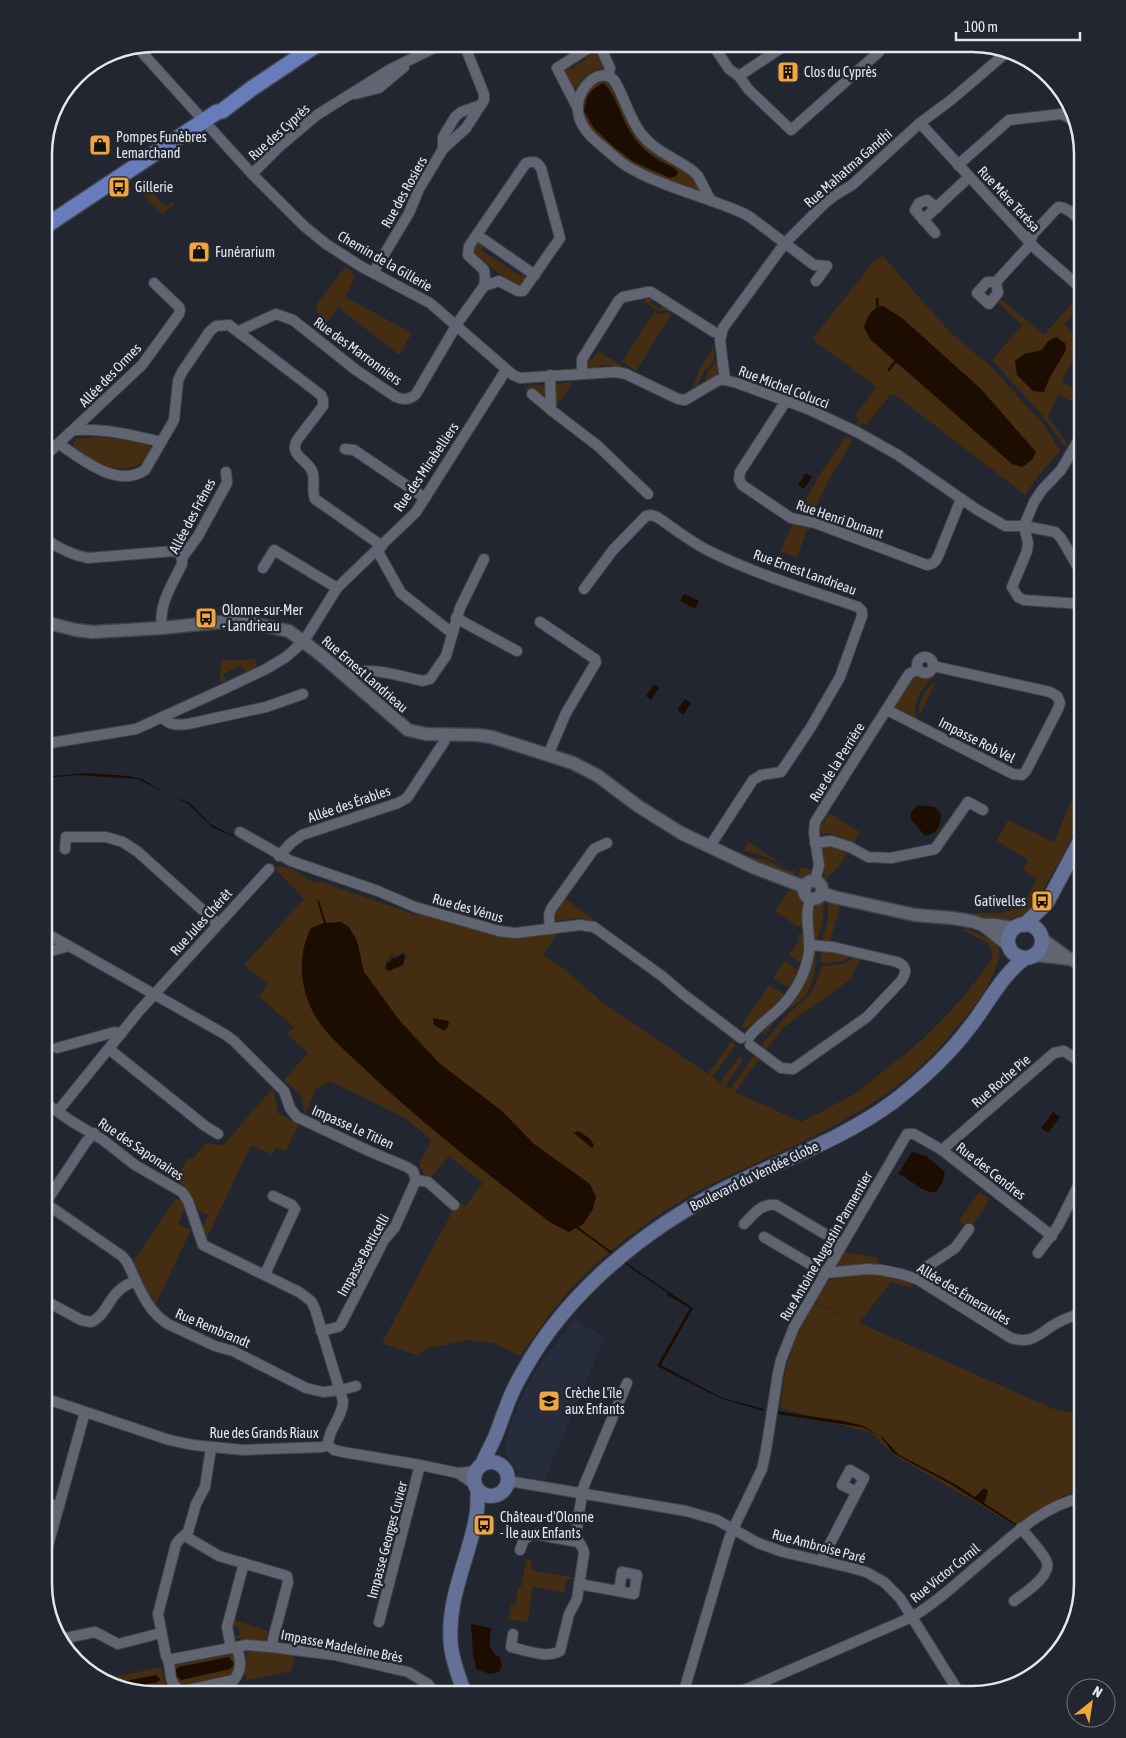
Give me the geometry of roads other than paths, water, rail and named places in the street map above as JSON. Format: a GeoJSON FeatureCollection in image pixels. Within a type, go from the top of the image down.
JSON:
{"type":"FeatureCollection","features":[{"type":"Feature","properties":{"kind":"main road"},"geometry":{"type":"LineString","coordinates":[[53,221],[203,121],[222,111],[305,53]]}},
{"type":"Feature","properties":{"kind":"main road"},"geometry":{"type":"LineString","coordinates":[[1047,903],[1010,933],[1009,947],[1014,954],[1030,957],[1042,945],[1041,936],[1047,903],[1074,852]]}},
{"type":"Feature","properties":{"kind":"main road"},"geometry":{"type":"LineString","coordinates":[[1019,926],[1033,927],[1041,936]]}},
{"type":"Feature","properties":{"kind":"main road","name":"Boulevard du Vendée Globe"},"geometry":{"type":"LineString","coordinates":[[1000,984],[1009,947]]}},
{"type":"Feature","properties":{"kind":"main road","name":"Boulevard du Vendée Globe"},"geometry":{"type":"LineString","coordinates":[[478,1467],[496,1436],[514,1388],[540,1344],[573,1302],[615,1262],[654,1231],[701,1201],[840,1134],[891,1103],[922,1079],[953,1048],[1016,965],[1030,957]]}},
{"type":"Feature","properties":{"kind":"main road","name":"Boulevard du Vendée Globe"},"geometry":{"type":"LineString","coordinates":[[496,1436],[497,1463]]}},
{"type":"Feature","properties":{"kind":"main road"},"geometry":{"type":"LineString","coordinates":[[461,1685],[452,1651],[451,1613],[454,1593],[482,1491],[474,1475],[478,1467],[492,1462],[497,1463],[506,1472],[508,1481],[506,1486],[500,1493],[482,1491]]}},
{"type":"Feature","properties":{"kind":"street","name":"Chemin de la Gillerie"},"geometry":{"type":"LineString","coordinates":[[143,53],[252,174],[310,231],[326,244],[373,273],[430,302],[516,377]]}},
{"type":"Feature","properties":{"kind":"street","name":"Rue des Cyprès"},"geometry":{"type":"LineString","coordinates":[[252,174],[304,125],[349,95],[379,88],[404,68],[409,60],[423,53]]}},
{"type":"Feature","properties":{"kind":"street"},"geometry":{"type":"LineString","coordinates":[[467,53],[484,97],[480,105]]}},
{"type":"Feature","properties":{"kind":"street"},"geometry":{"type":"LineString","coordinates":[[578,109],[557,68],[582,53]]}},
{"type":"Feature","properties":{"kind":"street"},"geometry":{"type":"LineString","coordinates":[[602,53],[610,68],[608,76]]}},
{"type":"Feature","properties":{"kind":"street"},"geometry":{"type":"LineString","coordinates":[[718,53],[729,69],[739,76],[748,89],[791,130],[879,53]]}},
{"type":"Feature","properties":{"kind":"street"},"geometry":{"type":"LineString","coordinates":[[739,76],[774,53]]}},
{"type":"Feature","properties":{"kind":"street","name":"Rue Mahatma Gandhi"},"geometry":{"type":"LineString","coordinates":[[721,334],[723,328],[785,243],[834,196],[852,185],[920,123],[951,100],[1001,57]]}},
{"type":"Feature","properties":{"kind":"street"},"geometry":{"type":"LineString","coordinates":[[711,201],[698,176],[693,171],[650,144],[642,135],[617,85],[608,76],[602,75],[590,81],[581,93],[578,109],[579,120],[583,128],[594,140],[628,168],[654,180],[711,201],[742,212],[814,265],[827,266],[816,281]]}},
{"type":"Feature","properties":{"kind":"street","name":"Rue des Rosiers"},"geometry":{"type":"LineString","coordinates":[[373,273],[408,213],[419,188],[443,149],[466,128],[480,105]]}},
{"type":"Feature","properties":{"kind":"street","name":"Rue des Rosiers"},"geometry":{"type":"LineString","coordinates":[[443,149],[443,137],[455,117],[461,112],[480,105]]}},
{"type":"Feature","properties":{"kind":"street"},"geometry":{"type":"LineString","coordinates":[[958,165],[1009,120],[1060,114],[1066,116]]}},
{"type":"Feature","properties":{"kind":"street","name":"Rue Mère Térésa"},"geometry":{"type":"LineString","coordinates":[[920,123],[1029,241],[1074,282]]}},
{"type":"Feature","properties":{"kind":"street"},"geometry":{"type":"LineString","coordinates":[[457,325],[484,286],[486,278],[484,270],[468,255],[469,246],[526,163],[533,161],[540,168],[560,238],[536,276],[521,292],[503,281],[484,286]]}},
{"type":"Feature","properties":{"kind":"street"},"geometry":{"type":"LineString","coordinates":[[923,220],[969,177]]}},
{"type":"Feature","properties":{"kind":"street"},"geometry":{"type":"LineString","coordinates":[[935,233],[915,210],[919,203],[927,200],[937,208]]}},
{"type":"Feature","properties":{"kind":"street"},"geometry":{"type":"LineString","coordinates":[[996,282],[1028,247],[1033,234],[1058,207],[1064,207],[1074,215]]}},
{"type":"Feature","properties":{"kind":"street"},"geometry":{"type":"LineString","coordinates":[[476,235],[536,276]]}},
{"type":"Feature","properties":{"kind":"street","name":"Allée des Ormes"},"geometry":{"type":"LineString","coordinates":[[53,449],[142,365],[179,314],[180,308],[154,283]]}},
{"type":"Feature","properties":{"kind":"street"},"geometry":{"type":"LineString","coordinates":[[582,373],[582,359],[619,300],[623,297],[651,292],[714,332],[721,334],[725,380]]}},
{"type":"Feature","properties":{"kind":"street","name":"Rue des Marronniers"},"geometry":{"type":"LineString","coordinates":[[239,332],[271,315],[282,315],[293,320],[356,370],[396,397],[406,399],[416,394],[457,325]]}},
{"type":"Feature","properties":{"kind":"street"},"geometry":{"type":"LineString","coordinates":[[59,444],[93,466],[111,473],[131,476],[138,475],[145,470],[174,420],[178,381],[182,372],[210,331],[216,326],[226,325],[239,332],[321,394],[323,406],[294,445],[296,454],[312,469],[313,496],[379,548],[401,594],[452,633]]}},
{"type":"Feature","properties":{"kind":"street","name":"Rue des Mirabelliers"},"geometry":{"type":"LineString","coordinates":[[53,743],[136,729],[266,669],[286,657],[304,641],[337,588],[408,520],[425,498],[506,370]]}},
{"type":"Feature","properties":{"kind":"street","name":"Rue Michel Colucci"},"geometry":{"type":"LineString","coordinates":[[516,377],[606,371],[626,374],[682,400],[690,399],[713,384],[725,380],[786,401],[858,432],[898,455],[990,519],[1005,526],[1024,526],[1055,532],[1061,538],[1074,560]]}},
{"type":"Feature","properties":{"kind":"street"},"geometry":{"type":"LineString","coordinates":[[550,375],[551,410]]}},
{"type":"Feature","properties":{"kind":"street"},"geometry":{"type":"LineString","coordinates":[[532,394],[598,446],[648,494]]}},
{"type":"Feature","properties":{"kind":"street","name":"Rue Henri Dunant"},"geometry":{"type":"LineString","coordinates":[[786,401],[740,472],[739,479],[742,485],[791,518],[815,523],[927,565],[936,561],[961,499]]}},
{"type":"Feature","properties":{"kind":"street"},"geometry":{"type":"LineString","coordinates":[[74,430],[96,429],[161,442]]}},
{"type":"Feature","properties":{"kind":"street"},"geometry":{"type":"LineString","coordinates":[[345,449],[354,450],[425,498]]}},
{"type":"Feature","properties":{"kind":"street"},"geometry":{"type":"LineString","coordinates":[[1074,449],[1061,470],[1042,490],[1034,502],[1024,526],[1028,544],[1027,551],[1012,587],[1018,596],[1024,600],[1074,603]]}},
{"type":"Feature","properties":{"kind":"street","name":"Allée des Frênes"},"geometry":{"type":"LineString","coordinates":[[162,628],[161,609],[182,564],[182,558],[198,536],[227,483],[226,472]]}},
{"type":"Feature","properties":{"kind":"street","name":"Rue Ernest Landrieau"},"geometry":{"type":"LineString","coordinates":[[584,589],[617,544],[646,516],[651,514],[709,552],[862,611],[862,616],[842,672],[811,727],[780,772],[761,775],[753,780],[710,846]]}},
{"type":"Feature","properties":{"kind":"street"},"geometry":{"type":"LineString","coordinates":[[53,544],[60,549],[83,557],[174,551],[179,553],[182,558]]}},
{"type":"Feature","properties":{"kind":"street"},"geometry":{"type":"LineString","coordinates":[[263,568],[274,550],[337,588]]}},
{"type":"Feature","properties":{"kind":"street"},"geometry":{"type":"LineString","coordinates":[[346,677],[349,674],[369,671],[426,680],[432,676],[446,656],[456,618],[484,559]]}},
{"type":"Feature","properties":{"kind":"street"},"geometry":{"type":"LineString","coordinates":[[456,618],[517,651]]}},
{"type":"Feature","properties":{"kind":"street"},"geometry":{"type":"LineString","coordinates":[[540,622],[595,659],[596,662],[566,713],[548,755]]}},
{"type":"Feature","properties":{"kind":"street","name":"Rue Ernest Landrieau"},"geometry":{"type":"LineString","coordinates":[[53,624],[93,632],[208,623],[261,625],[289,631],[304,641],[408,730],[419,733],[492,737],[573,763],[598,776],[650,815],[682,833],[755,868],[834,897],[878,908],[926,917],[963,919],[983,926],[1009,947]]}},
{"type":"Feature","properties":{"kind":"street","name":"Rue de la Perrière"},"geometry":{"type":"LineString","coordinates":[[749,1038],[784,1004],[794,991],[806,964],[809,945],[807,910],[819,865],[815,843],[814,828],[816,822],[909,674],[918,669],[918,660],[925,656],[932,661],[934,666]]}},
{"type":"Feature","properties":{"kind":"street","name":"Impasse Rob Vel"},"geometry":{"type":"LineString","coordinates":[[887,710],[1013,774],[1022,775],[1026,771],[1058,709],[1060,703],[1057,696],[1050,692],[934,666]]}},
{"type":"Feature","properties":{"kind":"street"},"geometry":{"type":"LineString","coordinates":[[162,717],[170,723],[178,725],[188,724],[266,707],[303,694]]}},
{"type":"Feature","properties":{"kind":"street","name":"Allée des Érables"},"geometry":{"type":"LineString","coordinates":[[279,856],[291,843],[302,835],[398,803],[407,798],[444,742],[444,735]]}},
{"type":"Feature","properties":{"kind":"street"},"geometry":{"type":"LineString","coordinates":[[815,843],[831,840],[850,847],[868,857],[891,858],[935,849],[968,802],[982,810]]}},
{"type":"Feature","properties":{"kind":"street"},"geometry":{"type":"LineString","coordinates":[[240,832],[279,856]]}},
{"type":"Feature","properties":{"kind":"street"},"geometry":{"type":"LineString","coordinates":[[65,849],[66,837],[106,837],[123,842],[138,852],[218,924]]}},
{"type":"Feature","properties":{"kind":"street"},"geometry":{"type":"LineString","coordinates":[[550,929],[549,915],[551,909],[594,849],[607,843]]}},
{"type":"Feature","properties":{"kind":"street","name":"Rue des Vénus"},"geometry":{"type":"LineString","coordinates":[[279,856],[322,873],[378,890],[415,907],[499,931],[515,934],[587,926],[600,931],[662,976],[682,994],[749,1038],[784,1070],[793,1069],[867,1017],[902,981],[905,975],[906,969],[903,964],[897,962],[833,947],[809,945]]}},
{"type":"Feature","properties":{"kind":"street","name":"Rue Jules Chérêt"},"geometry":{"type":"LineString","coordinates":[[58,1111],[154,995],[269,869]]}},
{"type":"Feature","properties":{"kind":"street","name":"Rue Ernest Landrieau"},"geometry":{"type":"LineString","coordinates":[[983,926],[1019,926]]}},
{"type":"Feature","properties":{"kind":"street"},"geometry":{"type":"LineString","coordinates":[[1041,936],[1074,961]]}},
{"type":"Feature","properties":{"kind":"street","name":"Impasse Le Titien"},"geometry":{"type":"LineString","coordinates":[[52,937],[234,1040],[284,1091],[292,1112],[298,1117],[407,1167],[413,1171],[416,1180],[428,1182],[454,1205]]}},
{"type":"Feature","properties":{"kind":"street"},"geometry":{"type":"LineString","coordinates":[[52,951],[69,946]]}},
{"type":"Feature","properties":{"kind":"street"},"geometry":{"type":"LineString","coordinates":[[1030,957],[1070,959]]}},
{"type":"Feature","properties":{"kind":"street"},"geometry":{"type":"LineString","coordinates":[[56,1048],[115,1032],[121,1034]]}},
{"type":"Feature","properties":{"kind":"street"},"geometry":{"type":"LineString","coordinates":[[109,1049],[205,1126],[218,1134]]}},
{"type":"Feature","properties":{"kind":"street","name":"Rue Roche Pie"},"geometry":{"type":"LineString","coordinates":[[942,1150],[1058,1051],[1068,1052],[1074,1057]]}},
{"type":"Feature","properties":{"kind":"street","name":"Rue des Saponaires"},"geometry":{"type":"LineString","coordinates":[[52,1107],[71,1121],[94,1133],[135,1165],[186,1196],[203,1245],[265,1274],[306,1297],[315,1309],[341,1390],[342,1410],[328,1438],[328,1445]]}},
{"type":"Feature","properties":{"kind":"street"},"geometry":{"type":"LineString","coordinates":[[52,1192],[94,1133]]}},
{"type":"Feature","properties":{"kind":"street","name":"Rue des Cendres"},"geometry":{"type":"LineString","coordinates":[[910,1133],[942,1150],[1052,1236]]}},
{"type":"Feature","properties":{"kind":"street","name":"Rue Antoine Augustin Parmentier"},"geometry":{"type":"LineString","coordinates":[[685,1686],[732,1528],[762,1468],[778,1373],[786,1345],[804,1307],[904,1138],[910,1133]]}},
{"type":"Feature","properties":{"kind":"street","name":"Impasse Botticelli"},"geometry":{"type":"LineString","coordinates":[[321,1331],[338,1327],[341,1324],[384,1240],[395,1227],[416,1180]]}},
{"type":"Feature","properties":{"kind":"street"},"geometry":{"type":"LineString","coordinates":[[1038,1253],[1052,1236],[1074,1194]]}},
{"type":"Feature","properties":{"kind":"street"},"geometry":{"type":"LineString","coordinates":[[265,1274],[295,1209],[292,1205],[273,1196]]}},
{"type":"Feature","properties":{"kind":"street"},"geometry":{"type":"LineString","coordinates":[[744,1224],[761,1208],[768,1204],[776,1204],[842,1244]]}},
{"type":"Feature","properties":{"kind":"street","name":"Rue Rembrandt"},"geometry":{"type":"LineString","coordinates":[[52,1210],[122,1256],[151,1309],[161,1320],[215,1346],[233,1351],[279,1373],[300,1386],[323,1392],[356,1386]]}},
{"type":"Feature","properties":{"kind":"street"},"geometry":{"type":"LineString","coordinates":[[917,1280],[925,1268],[955,1248],[969,1229]]}},
{"type":"Feature","properties":{"kind":"street"},"geometry":{"type":"LineString","coordinates":[[764,1237],[825,1273]]}},
{"type":"Feature","properties":{"kind":"street","name":"Allée des Émeraudes"},"geometry":{"type":"LineString","coordinates":[[825,1273],[882,1270],[901,1274],[917,1280],[972,1315],[1011,1338],[1018,1340],[1036,1337],[1054,1325],[1074,1316]]}},
{"type":"Feature","properties":{"kind":"street"},"geometry":{"type":"LineString","coordinates":[[52,1304],[81,1320],[91,1322],[99,1316],[120,1288],[136,1281]]}},
{"type":"Feature","properties":{"kind":"street"},"geometry":{"type":"LineString","coordinates":[[513,1634],[511,1647],[548,1655],[560,1651],[569,1614],[576,1604],[584,1553],[576,1534],[582,1493],[627,1383]]}},
{"type":"Feature","properties":{"kind":"street","name":"Rue des Grands Riaux"},"geometry":{"type":"LineString","coordinates":[[52,1401],[172,1441],[211,1448],[282,1449],[328,1445],[334,1450],[343,1452],[420,1464],[458,1473],[482,1491]]}},
{"type":"Feature","properties":{"kind":"street"},"geometry":{"type":"LineString","coordinates":[[52,1531],[85,1412]]}},
{"type":"Feature","properties":{"kind":"street"},"geometry":{"type":"LineString","coordinates":[[171,1685],[158,1611],[176,1544],[188,1532],[196,1504],[206,1485],[211,1448]]}},
{"type":"Feature","properties":{"kind":"street","name":"Impasse Georges Cuvier"},"geometry":{"type":"LineString","coordinates":[[379,1622],[420,1464]]}},
{"type":"Feature","properties":{"kind":"street","name":"Rue des Grands Riaux"},"geometry":{"type":"LineString","coordinates":[[458,1473],[478,1467]]}},
{"type":"Feature","properties":{"kind":"street"},"geometry":{"type":"LineString","coordinates":[[508,1481],[686,1511],[717,1520],[732,1528]]}},
{"type":"Feature","properties":{"kind":"street"},"geometry":{"type":"LineString","coordinates":[[821,1561],[856,1492]]}},
{"type":"Feature","properties":{"kind":"street","name":"Rue Victor Cornil"},"geometry":{"type":"LineString","coordinates":[[754,1686],[912,1617],[934,1602],[1021,1528],[1062,1504],[1074,1500]]}},
{"type":"Feature","properties":{"kind":"street"},"geometry":{"type":"LineString","coordinates":[[52,1504],[59,1506]]}},
{"type":"Feature","properties":{"kind":"street","name":"Rue Ambroise Paré"},"geometry":{"type":"LineString","coordinates":[[732,1528],[770,1548],[866,1572],[884,1582],[900,1598],[955,1686]]}},
{"type":"Feature","properties":{"kind":"street"},"geometry":{"type":"LineString","coordinates":[[1014,1601],[1042,1578],[1048,1566],[1047,1561],[1021,1528]]}},
{"type":"Feature","properties":{"kind":"street"},"geometry":{"type":"LineString","coordinates":[[520,1550],[524,1539],[534,1534],[578,1542]]}},
{"type":"Feature","properties":{"kind":"street"},"geometry":{"type":"LineString","coordinates":[[185,1536],[219,1556],[285,1574],[288,1578],[271,1646]]}},
{"type":"Feature","properties":{"kind":"street"},"geometry":{"type":"LineString","coordinates":[[212,1685],[234,1680],[239,1671],[240,1661],[233,1647],[227,1627],[244,1563]]}},
{"type":"Feature","properties":{"kind":"street"},"geometry":{"type":"LineString","coordinates":[[579,1584],[619,1591]]}},
{"type":"Feature","properties":{"kind":"street"},"geometry":{"type":"LineString","coordinates":[[68,1637],[94,1632],[118,1644],[161,1633]]}},
{"type":"Feature","properties":{"kind":"street","name":"Impasse Madeleine Brès"},"geometry":{"type":"LineString","coordinates":[[168,1660],[250,1644],[271,1646],[339,1656],[408,1672],[429,1685]]}},
{"type":"Feature","properties":{"kind":"waterway"},"geometry":{"type":"LineString","coordinates":[[877,299],[878,310]]}},
{"type":"Feature","properties":{"kind":"waterway"},"geometry":{"type":"LineString","coordinates":[[889,370],[897,359]]}},
{"type":"Feature","properties":{"kind":"place","name":"Clos du Cyprès"},"geometry":{"type":"Point","coordinates":[788,72]}},
{"type":"Feature","properties":{"kind":"place","name":"Pompes Funèbres Lemarchand"},"geometry":{"type":"Point","coordinates":[100,145]}},
{"type":"Feature","properties":{"kind":"place","name":"Gillerie"},"geometry":{"type":"Point","coordinates":[119,187]}},
{"type":"Feature","properties":{"kind":"place","name":"Funérarium"},"geometry":{"type":"Point","coordinates":[199,252]}},
{"type":"Feature","properties":{"kind":"place","name":"Olonne-sur-Mer - Landrieau"},"geometry":{"type":"Point","coordinates":[206,618]}},
{"type":"Feature","properties":{"kind":"place","name":"Gativelles"},"geometry":{"type":"Point","coordinates":[1042,901]}},
{"type":"Feature","properties":{"kind":"place","name":"Crèche L'ïle aux Enfants"},"geometry":{"type":"Point","coordinates":[549,1401]}},
{"type":"Feature","properties":{"kind":"place","name":"Château-d'Olonne - Île aux Enfants"},"geometry":{"type":"Point","coordinates":[484,1525]}}]}
